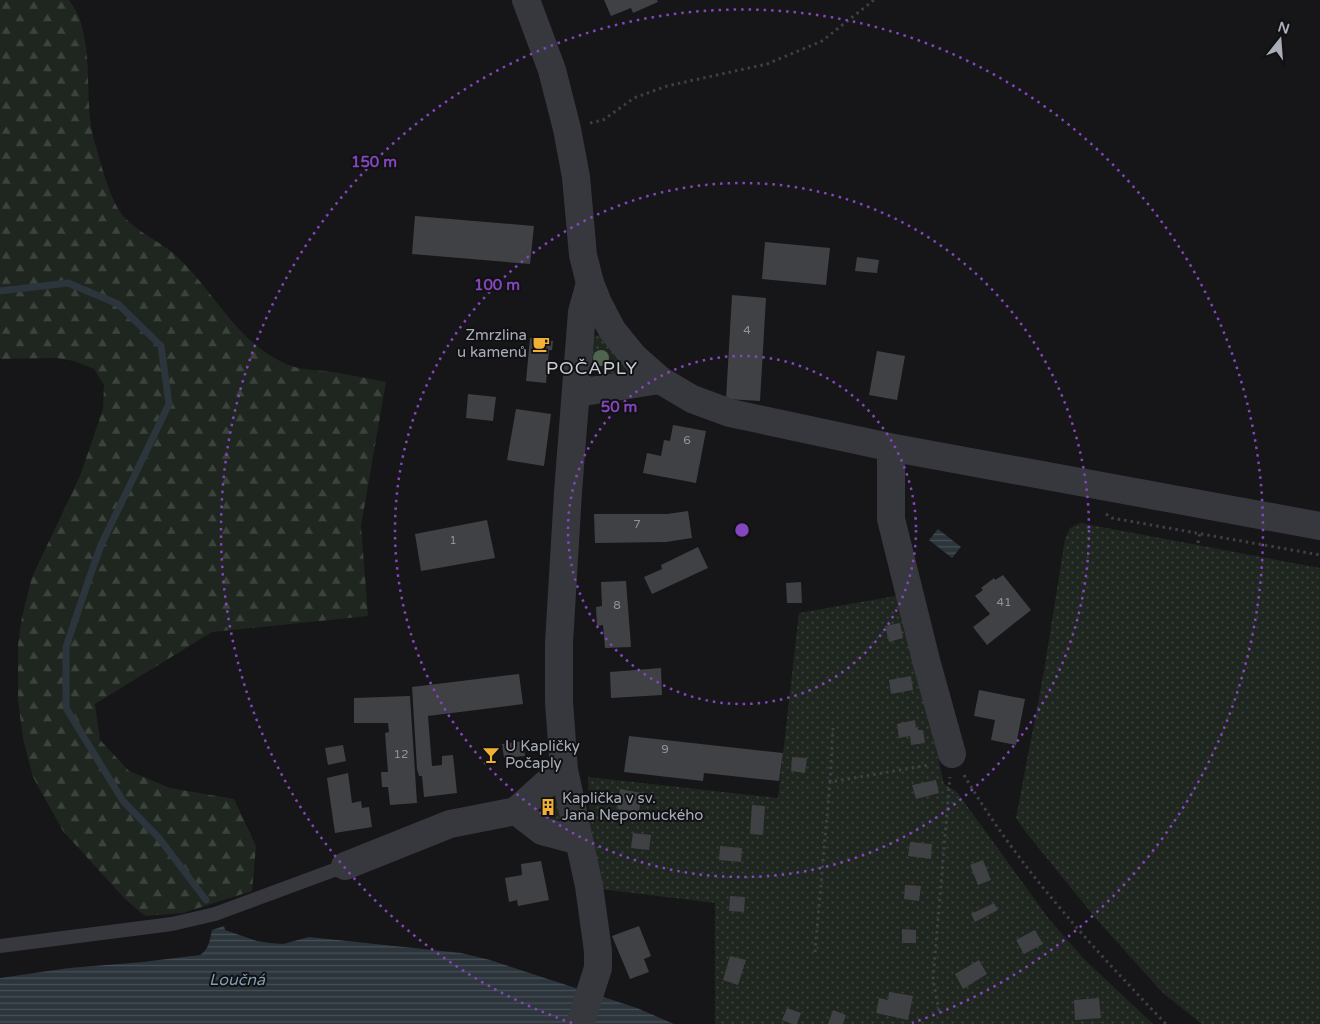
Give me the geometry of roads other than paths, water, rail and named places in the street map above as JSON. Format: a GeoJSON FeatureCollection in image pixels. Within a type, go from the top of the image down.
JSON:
{"type":"FeatureCollection","features":[{"type":"Feature","properties":{"kind":"street"},"geometry":{"type":"LineString","coordinates":[[526,0],[552,70],[567,129],[576,177],[583,255],[590,283],[612,330],[634,357],[660,380],[692,399],[730,413],[889,447],[1320,526]]}},
{"type":"Feature","properties":{"kind":"street"},"geometry":{"type":"LineString","coordinates":[[580,1024],[598,968],[598,951],[589,886],[564,770],[559,702],[560,643],[568,492],[582,312],[590,283]]}},
{"type":"Feature","properties":{"kind":"street"},"geometry":{"type":"LineString","coordinates":[[577,393],[660,380]]}},
{"type":"Feature","properties":{"kind":"street"},"geometry":{"type":"LineString","coordinates":[[889,447],[891,458],[891,519],[926,664],[952,754]]}},
{"type":"Feature","properties":{"kind":"street"},"geometry":{"type":"LineString","coordinates":[[345,866],[450,824],[516,811],[564,770]]}},
{"type":"Feature","properties":{"kind":"street"},"geometry":{"type":"LineString","coordinates":[[516,811],[542,831],[579,841]]}},
{"type":"Feature","properties":{"kind":"lane"},"geometry":{"type":"LineString","coordinates":[[0,946],[172,924],[215,914],[345,866]]}},
{"type":"Feature","properties":{"kind":"water"},"geometry":{"type":"Polygon","coordinates":[[[938,529],[961,547],[952,558],[929,540],[938,529]]]}},
{"type":"Feature","properties":{"kind":"water","name":"Loučná"},"geometry":{"type":"Polygon","coordinates":[[[224,926],[225,930],[257,941],[270,943],[283,944],[309,937],[461,953],[490,960],[637,1008],[674,1024],[0,1024],[0,978],[69,968],[200,955],[210,941],[212,930],[224,926]]]}},
{"type":"Feature","properties":{"kind":"waterway"},"geometry":{"type":"LineString","coordinates":[[0,291],[68,283],[118,304],[161,346],[169,404],[101,545],[90,576],[66,647],[66,708],[123,801],[159,838],[206,900]]}},
{"type":"Feature","properties":{"kind":"place","name":"Zmrzlina u kamenů"},"geometry":{"type":"Point","coordinates":[541,344]}},
{"type":"Feature","properties":{"kind":"place","name":"U Kapličky Počaply"},"geometry":{"type":"Point","coordinates":[491,755]}},
{"type":"Feature","properties":{"kind":"place","name":"Kaplička v sv. Jana Nepomuckého"},"geometry":{"type":"Point","coordinates":[548,807]}},
{"type":"Feature","properties":{"kind":"district","name":"POČAPLY"},"geometry":{"type":"Point","coordinates":[592,368]}}]}
